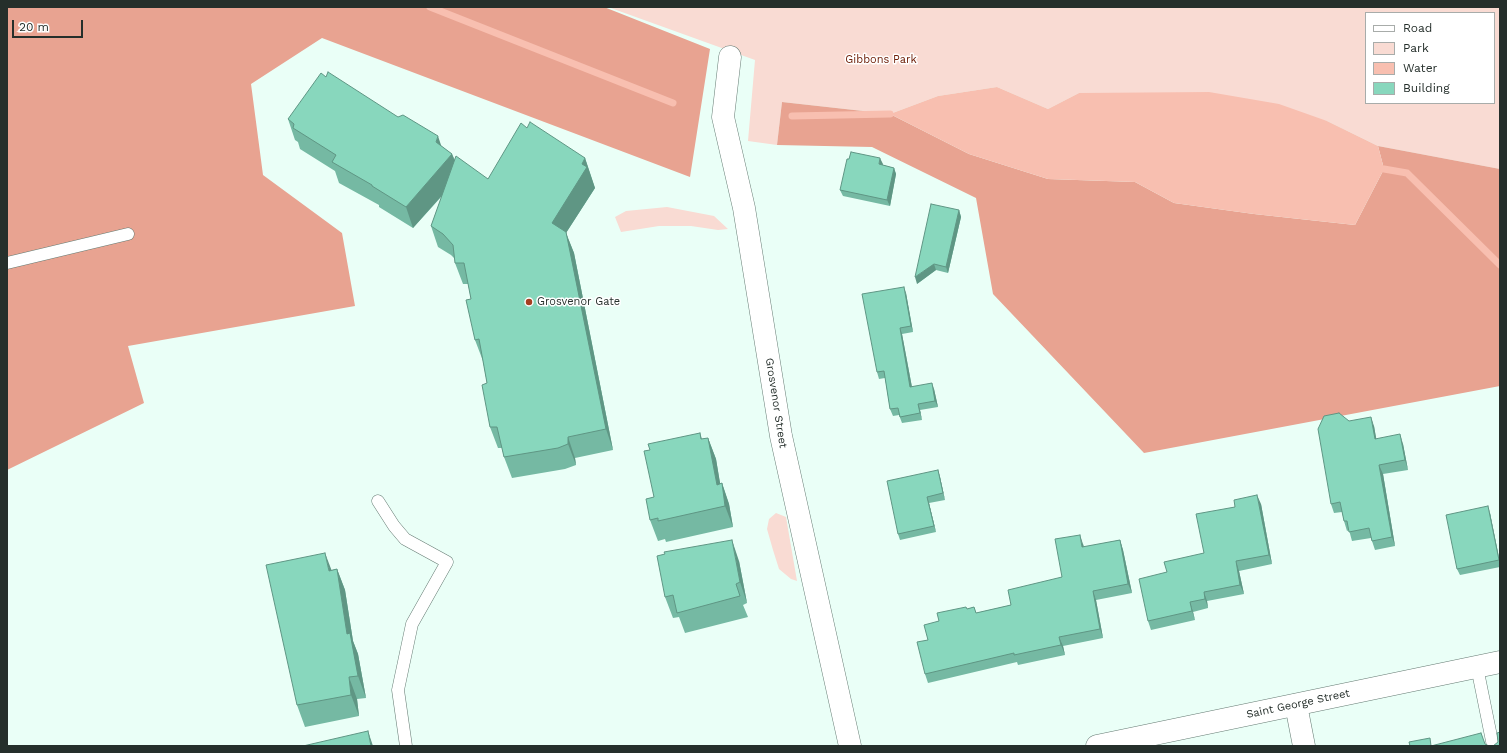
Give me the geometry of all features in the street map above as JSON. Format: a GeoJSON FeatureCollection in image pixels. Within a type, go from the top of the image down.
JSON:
{"type":"FeatureCollection","features":[{"type":"Feature","properties":{"kind":"street","name":"Grosvenor Street"},"geometry":{"type":"LineString","coordinates":[[730,57],[723,116],[744,208],[784,450],[850,746]]}},
{"type":"Feature","properties":{"kind":"street","name":"Saint George Street"},"geometry":{"type":"LineString","coordinates":[[1097,746],[1500,662]]}},
{"type":"Feature","properties":{"kind":"street"},"geometry":{"type":"LineString","coordinates":[[1296,704],[1304,746]]}},
{"type":"Feature","properties":{"kind":"lane"},"geometry":{"type":"LineString","coordinates":[[7,263],[128,234]]}},
{"type":"Feature","properties":{"kind":"lane"},"geometry":{"type":"LineString","coordinates":[[378,501],[394,526],[405,539],[447,562],[412,624],[398,690],[406,746]]}},
{"type":"Feature","properties":{"kind":"lane"},"geometry":{"type":"LineString","coordinates":[[1477,667],[1493,746]]}},
{"type":"Feature","properties":{"kind":"green space","name":"Gibbons Park"},"geometry":{"type":"Polygon","coordinates":[[[608,7],[1500,7],[1500,169],[1378,146],[1327,121],[1079,93],[1048,109],[997,87],[938,96],[890,114],[782,102],[777,145],[748,141],[755,60],[608,7]]]}},
{"type":"Feature","properties":{"kind":"green space"},"geometry":{"type":"Polygon","coordinates":[[[667,207],[714,216],[728,229],[718,230],[691,226],[659,226],[621,232],[615,217],[626,211],[667,207]]]}},
{"type":"Feature","properties":{"kind":"green space"},"geometry":{"type":"Polygon","coordinates":[[[776,513],[786,517],[797,581],[791,579],[779,569],[773,550],[767,529],[769,519],[776,513]]]}},
{"type":"Feature","properties":{"kind":"shaded area"},"geometry":{"type":"Polygon","coordinates":[[[7,7],[604,7],[710,49],[690,177],[322,38],[251,84],[263,175],[342,233],[355,306],[128,346],[144,403],[7,470],[7,7]]]}},
{"type":"Feature","properties":{"kind":"shaded area"},"geometry":{"type":"Polygon","coordinates":[[[782,102],[890,114],[969,154],[1048,179],[1135,182],[1174,203],[1254,214],[1355,225],[1384,169],[1378,146],[1500,169],[1500,386],[1144,453],[993,294],[976,198],[872,147],[777,145],[782,102]]]}},
{"type":"Feature","properties":{"kind":"water"},"geometry":{"type":"Polygon","coordinates":[[[997,87],[1048,109],[1079,93],[1209,92],[1279,104],[1327,121],[1378,146],[1384,169],[1355,225],[1254,214],[1174,203],[1135,182],[1048,179],[969,154],[890,114],[938,96],[997,87]]]}},
{"type":"Feature","properties":{"kind":"building"},"geometry":{"type":"Polygon","coordinates":[[[328,72],[398,117],[403,115],[438,136],[436,142],[452,154],[406,207],[332,162],[336,155],[293,128],[294,124],[288,119],[321,73],[326,77],[328,72]]]}},
{"type":"Feature","properties":{"kind":"building","name":"Grosvenor Gate"},"geometry":{"type":"Polygon","coordinates":[[[530,122],[585,158],[582,164],[587,167],[552,223],[566,232],[606,429],[568,437],[568,444],[558,448],[504,457],[497,427],[490,427],[482,385],[487,383],[479,339],[475,340],[466,300],[471,299],[464,263],[455,263],[453,245],[443,234],[431,226],[456,156],[488,179],[521,123],[527,128],[530,122]]]}},
{"type":"Feature","properties":{"kind":"building"},"geometry":{"type":"Polygon","coordinates":[[[851,152],[880,158],[879,164],[894,168],[887,200],[840,190],[847,159],[849,159],[851,152]]]}},
{"type":"Feature","properties":{"kind":"building"},"geometry":{"type":"Polygon","coordinates":[[[931,204],[959,210],[946,267],[934,264],[915,277],[931,204]]]}},
{"type":"Feature","properties":{"kind":"building"},"geometry":{"type":"Polygon","coordinates":[[[904,287],[911,326],[900,328],[910,387],[932,383],[935,401],[918,404],[920,413],[900,417],[898,408],[890,409],[884,371],[877,372],[862,294],[904,287]]]}},
{"type":"Feature","properties":{"kind":"building"},"geometry":{"type":"Polygon","coordinates":[[[1339,413],[1349,421],[1371,417],[1375,439],[1400,434],[1405,460],[1379,465],[1392,537],[1372,541],[1369,528],[1349,532],[1347,521],[1344,521],[1340,502],[1331,504],[1318,429],[1324,416],[1339,413]]]}},
{"type":"Feature","properties":{"kind":"building"},"geometry":{"type":"Polygon","coordinates":[[[700,433],[701,439],[708,438],[717,485],[722,483],[725,506],[658,521],[658,518],[650,520],[646,499],[654,497],[644,451],[650,450],[648,444],[700,433]]]}},
{"type":"Feature","properties":{"kind":"building"},"geometry":{"type":"Polygon","coordinates":[[[938,470],[943,493],[927,497],[934,526],[898,534],[887,481],[938,470]]]}},
{"type":"Feature","properties":{"kind":"building"},"geometry":{"type":"Polygon","coordinates":[[[1257,495],[1269,555],[1236,561],[1240,585],[1204,592],[1205,599],[1190,602],[1192,611],[1148,621],[1139,579],[1167,572],[1164,562],[1204,553],[1196,514],[1235,507],[1234,500],[1257,495]]]}},
{"type":"Feature","properties":{"kind":"building"},"geometry":{"type":"Polygon","coordinates":[[[1488,506],[1499,560],[1457,569],[1446,515],[1488,506]]]}},
{"type":"Feature","properties":{"kind":"building"},"geometry":{"type":"Polygon","coordinates":[[[1080,535],[1082,547],[1120,540],[1128,584],[1093,591],[1100,629],[1059,637],[1061,645],[1014,655],[1014,653],[925,674],[917,642],[928,640],[924,625],[939,621],[937,613],[966,607],[967,609],[974,607],[976,613],[1011,605],[1008,590],[1062,577],[1055,539],[1080,535]]]}},
{"type":"Feature","properties":{"kind":"building"},"geometry":{"type":"Polygon","coordinates":[[[732,540],[740,582],[736,584],[740,596],[677,613],[673,595],[665,597],[657,556],[665,554],[664,552],[732,540]]]}},
{"type":"Feature","properties":{"kind":"building"},"geometry":{"type":"Polygon","coordinates":[[[325,553],[329,571],[337,569],[347,634],[350,633],[358,676],[349,677],[351,695],[297,705],[266,565],[325,553]]]}},
{"type":"Feature","properties":{"kind":"building"},"geometry":{"type":"Polygon","coordinates":[[[368,731],[371,746],[303,746],[368,731]]]}},
{"type":"Feature","properties":{"kind":"building"},"geometry":{"type":"Polygon","coordinates":[[[1500,732],[1500,746],[1493,746],[1498,742],[1497,733],[1500,732]]]}},
{"type":"Feature","properties":{"kind":"building"},"geometry":{"type":"Polygon","coordinates":[[[1481,733],[1485,744],[1489,746],[1431,746],[1481,733]]]}},
{"type":"Feature","properties":{"kind":"building"},"geometry":{"type":"Polygon","coordinates":[[[1430,738],[1431,746],[1410,746],[1409,742],[1430,738]]]}},
{"type":"Feature","properties":{"kind":"waterway"},"geometry":{"type":"LineString","coordinates":[[430,7],[673,103]]}},
{"type":"Feature","properties":{"kind":"waterway"},"geometry":{"type":"LineString","coordinates":[[792,116],[890,114]]}},
{"type":"Feature","properties":{"kind":"waterway"},"geometry":{"type":"LineString","coordinates":[[1384,169],[1407,173],[1500,265]]}},
{"type":"Feature","properties":{"kind":"place","name":"Grosvenor Gate"},"geometry":{"type":"Point","coordinates":[529,302]}}]}
